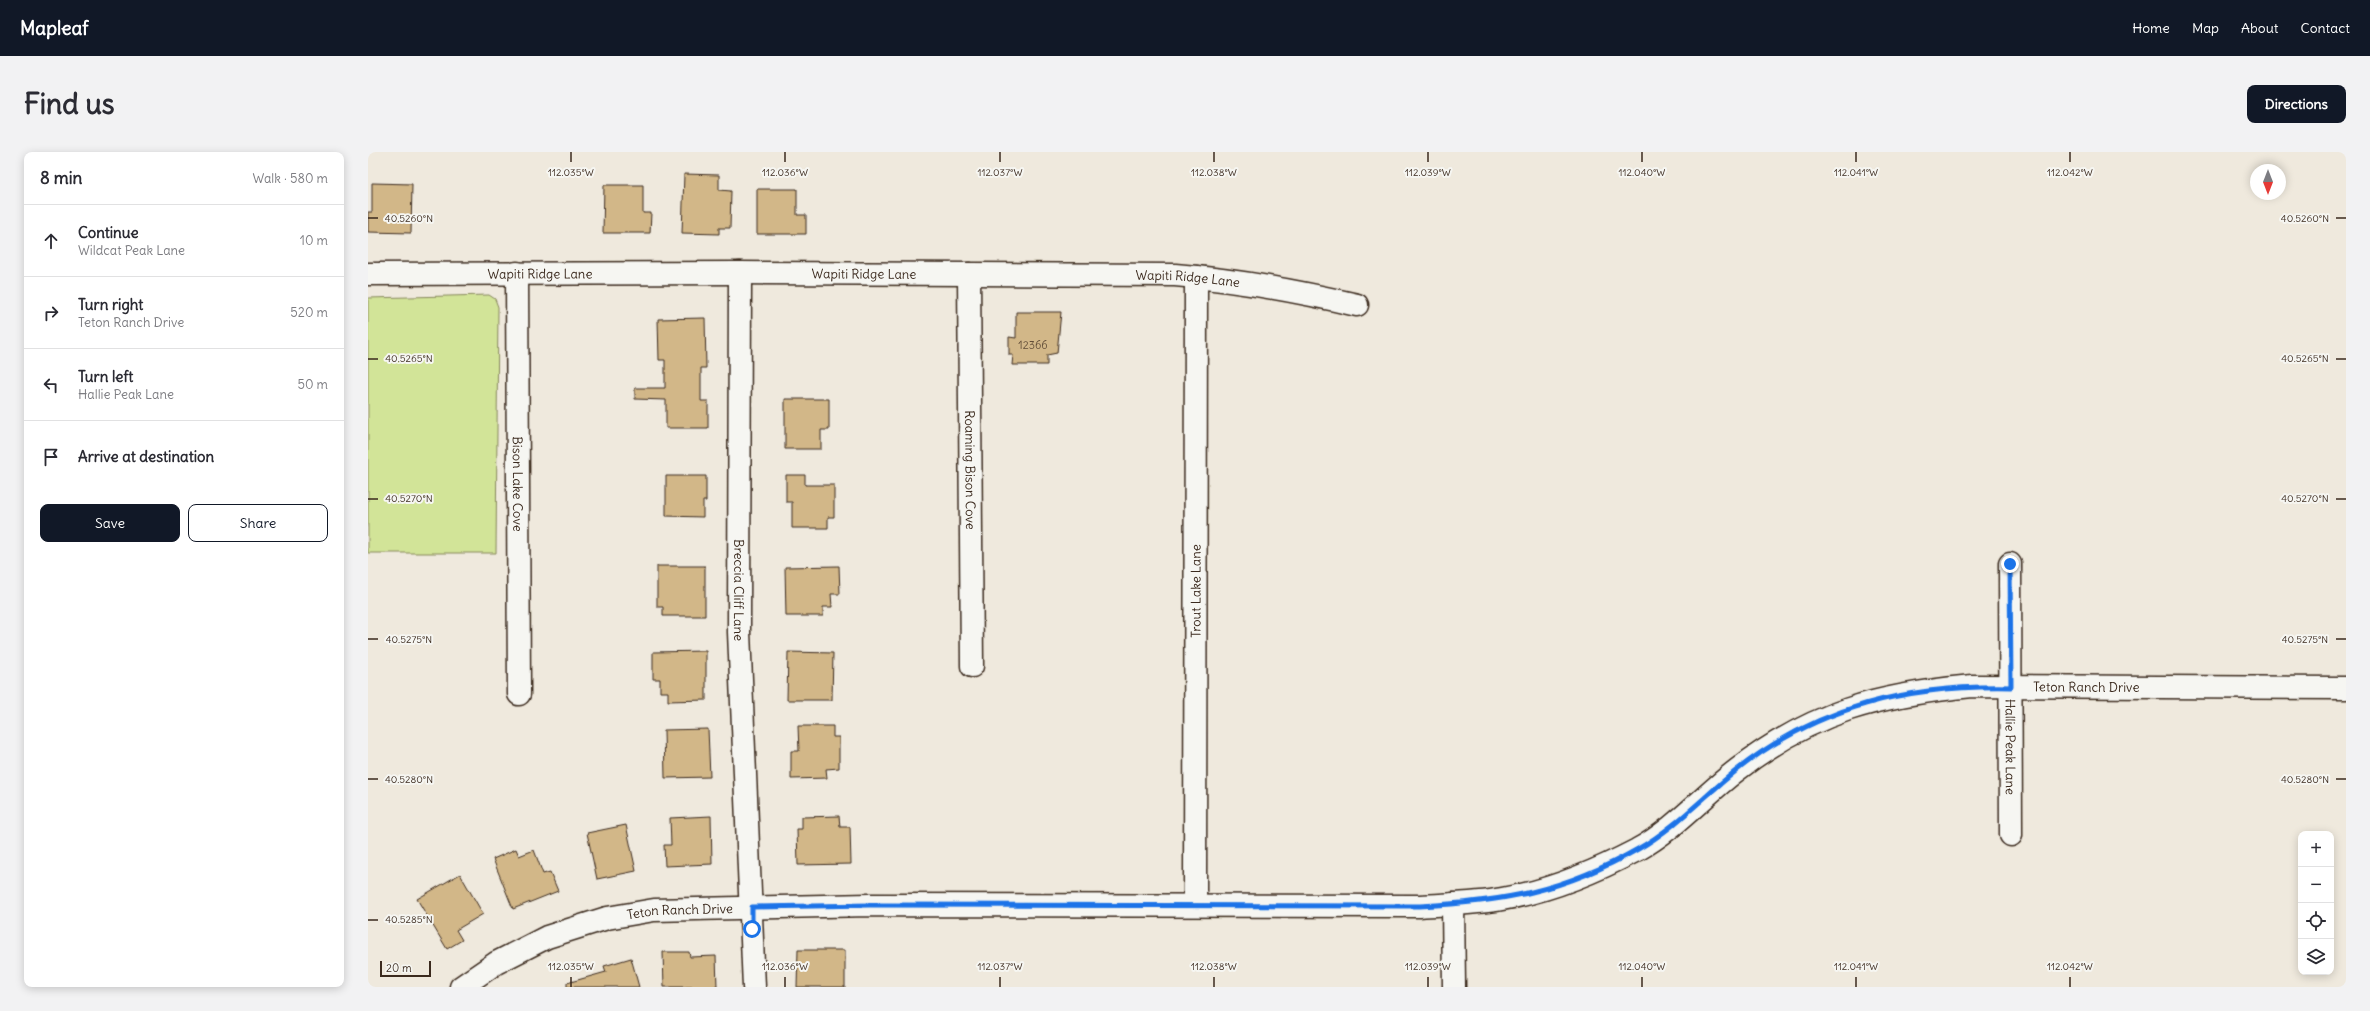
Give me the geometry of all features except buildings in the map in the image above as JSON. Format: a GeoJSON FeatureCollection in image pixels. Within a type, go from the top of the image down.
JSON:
{"type":"FeatureCollection","features":[{"type":"Feature","properties":{"kind":"street","name":"Wapiti Ridge Lane"},"geometry":{"type":"LineString","coordinates":[[368,274],[740,272],[1121,274],[1196,277],[1225,280],[1301,293],[1357,305]]}},
{"type":"Feature","properties":{"kind":"street","name":"Breccia Cliff Lane"},"geometry":{"type":"LineString","coordinates":[[740,272],[739,632],[752,907],[754,987]]}},
{"type":"Feature","properties":{"kind":"street","name":"Bison Lake Cove"},"geometry":{"type":"LineString","coordinates":[[517,273],[519,694]]}},
{"type":"Feature","properties":{"kind":"street","name":"Roaming Bison Cove"},"geometry":{"type":"LineString","coordinates":[[969,274],[972,666]]}},
{"type":"Feature","properties":{"kind":"street","name":"Trout Lake Lane"},"geometry":{"type":"LineString","coordinates":[[1195,906],[1196,277]]}},
{"type":"Feature","properties":{"kind":"street","name":"Hallie Peak Lane"},"geometry":{"type":"LineString","coordinates":[[2010,564],[2011,835]]}},
{"type":"Feature","properties":{"kind":"street","name":"Teton Ranch Drive"},"geometry":{"type":"LineString","coordinates":[[461,987],[518,951],[547,937],[606,918],[667,909],[752,907],[1453,904],[1495,900],[1529,894],[1574,879],[1638,849],[1676,824],[1750,761],[1809,723],[1883,698],[1917,691],[1972,686],[2346,688]]}},
{"type":"Feature","properties":{"kind":"street"},"geometry":{"type":"LineString","coordinates":[[1453,904],[1454,987]]}},
{"type":"Feature","properties":{"kind":"green space"},"geometry":{"type":"Polygon","coordinates":[[[489,295],[495,299],[498,307],[496,553],[368,553],[368,298],[489,295]]]}},
{"type":"Feature","properties":{"kind":"route"},"geometry":{"type":"LineString","coordinates":[[752,929],[752,907],[869,905],[1420,906],[1474,903],[1529,894],[1596,870],[1638,849],[1676,824],[1737,770],[1809,723],[1845,709],[1883,698],[1917,691],[1972,686],[2011,687],[2010,564]]}}]}
